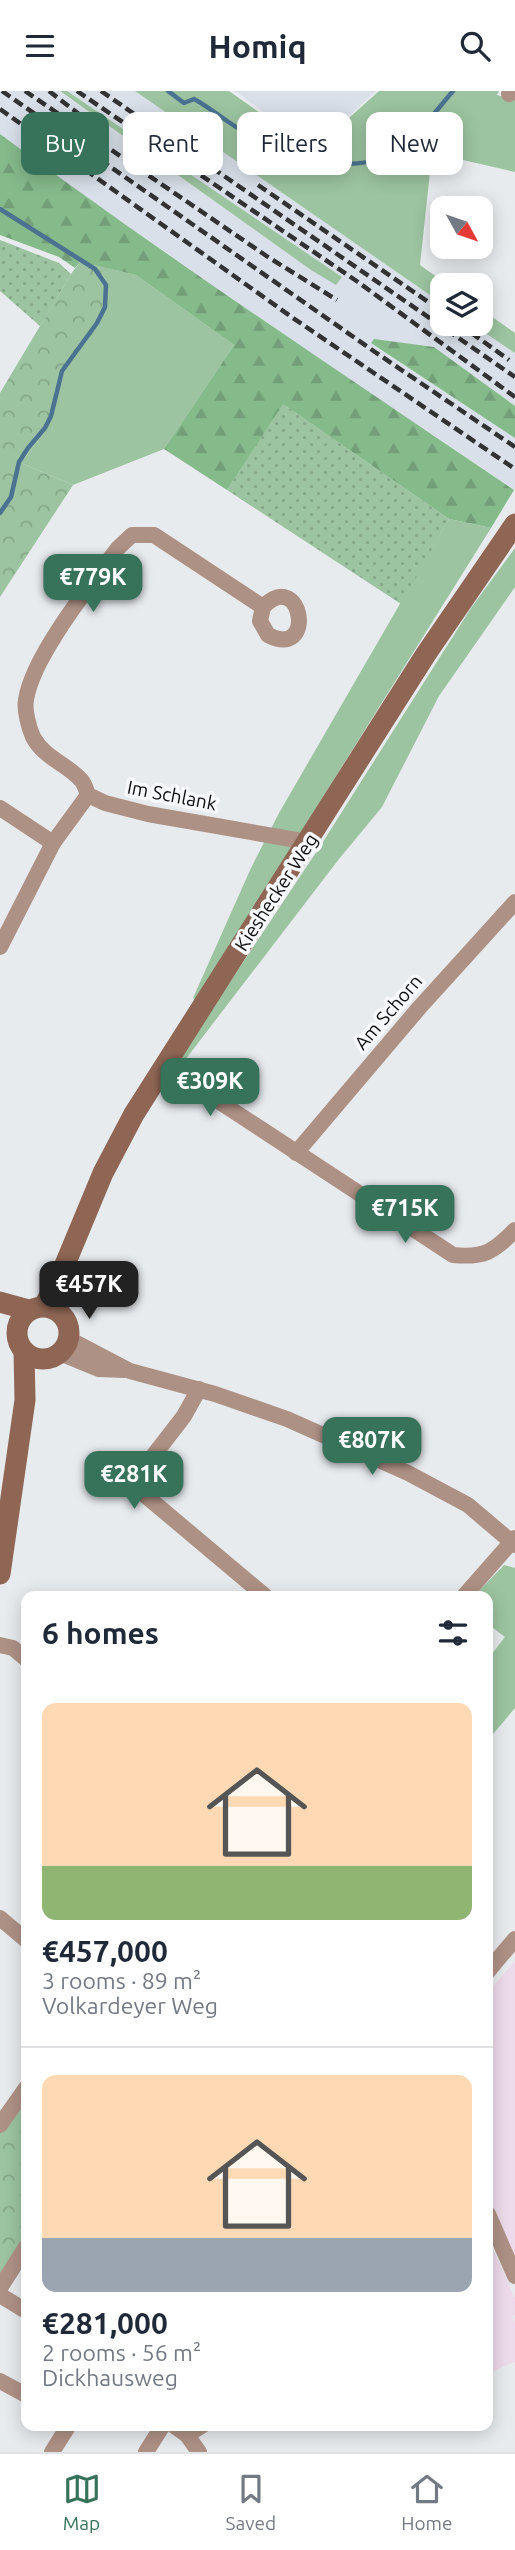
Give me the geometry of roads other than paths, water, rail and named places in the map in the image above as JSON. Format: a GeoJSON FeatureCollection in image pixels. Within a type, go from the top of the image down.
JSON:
{"type":"FeatureCollection","features":[{"type":"Feature","properties":{"kind":"street","name":"Kieshecker Weg"},"geometry":{"type":"LineString","coordinates":[[38,1315],[58,1291],[61,1274],[103,1173],[134,1114],[426,654],[515,524]]}},
{"type":"Feature","properties":{"kind":"street"},"geometry":{"type":"LineString","coordinates":[[0,947],[53,843],[88,795],[82,781],[38,744],[32,735],[25,702],[50,645],[118,548],[132,535],[154,535],[263,607]]}},
{"type":"Feature","properties":{"kind":"street","name":"Im Schlank"},"geometry":{"type":"LineString","coordinates":[[88,795],[105,803],[148,814],[308,842]]}},
{"type":"Feature","properties":{"kind":"street"},"geometry":{"type":"LineString","coordinates":[[0,809],[53,843]]}},
{"type":"Feature","properties":{"kind":"street","name":"Am Schorn"},"geometry":{"type":"LineString","coordinates":[[296,1153],[419,1008],[515,902]]}},
{"type":"Feature","properties":{"kind":"street"},"geometry":{"type":"LineString","coordinates":[[165,1066],[453,1255],[471,1256],[495,1250],[515,1230]]}},
{"type":"Feature","properties":{"kind":"street"},"geometry":{"type":"LineString","coordinates":[[0,1303],[69,1327],[59,1350],[25,1400]]}},
{"type":"Feature","properties":{"kind":"street"},"geometry":{"type":"LineString","coordinates":[[38,1315],[18,1342],[24,1351],[34,1358],[59,1350],[99,1369],[130,1371],[199,1389],[287,1419],[408,1473],[468,1505],[514,1541],[469,1591]]}},
{"type":"Feature","properties":{"kind":"street"},"geometry":{"type":"LineString","coordinates":[[0,1574],[25,1400],[24,1351]]}},
{"type":"Feature","properties":{"kind":"street"},"geometry":{"type":"LineString","coordinates":[[199,1389],[184,1416],[140,1473],[140,1491],[259,1591]]}},
{"type":"Feature","properties":{"kind":"street"},"geometry":{"type":"LineString","coordinates":[[0,1645],[21,1655]]}},
{"type":"Feature","properties":{"kind":"street"},"geometry":{"type":"LineString","coordinates":[[0,1918],[21,1936]]}},
{"type":"Feature","properties":{"kind":"street"},"geometry":{"type":"LineString","coordinates":[[493,1965],[515,1939]]}},
{"type":"Feature","properties":{"kind":"street"},"geometry":{"type":"LineString","coordinates":[[0,2125],[21,2095]]}},
{"type":"Feature","properties":{"kind":"street"},"geometry":{"type":"LineString","coordinates":[[493,2225],[515,2276]]}},
{"type":"Feature","properties":{"kind":"street"},"geometry":{"type":"LineString","coordinates":[[0,2288],[21,2255]]}},
{"type":"Feature","properties":{"kind":"street"},"geometry":{"type":"LineString","coordinates":[[0,2295],[21,2308]]}},
{"type":"Feature","properties":{"kind":"street"},"geometry":{"type":"LineString","coordinates":[[0,2381],[21,2392]]}},
{"type":"Feature","properties":{"kind":"street"},"geometry":{"type":"LineString","coordinates":[[52,2452],[65,2431]]}},
{"type":"Feature","properties":{"kind":"street"},"geometry":{"type":"LineString","coordinates":[[146,2452],[159,2431]]}},
{"type":"Feature","properties":{"kind":"street"},"geometry":{"type":"LineString","coordinates":[[181,2431],[200,2452]]}},
{"type":"Feature","properties":{"kind":"waterway"},"geometry":{"type":"LineString","coordinates":[[168,91],[184,103],[194,99],[246,133],[283,150],[324,162],[345,163],[365,162],[393,153],[421,129],[453,91]]}},
{"type":"Feature","properties":{"kind":"waterway"},"geometry":{"type":"LineString","coordinates":[[0,209],[95,269],[106,285],[105,307],[97,323],[62,371],[51,416],[19,462],[11,497],[0,513]]}},
{"type":"Feature","properties":{"kind":"railway"},"geometry":{"type":"LineString","coordinates":[[2,91],[515,447]]}},
{"type":"Feature","properties":{"kind":"railway"},"geometry":{"type":"LineString","coordinates":[[25,91],[268,257],[337,300]]}},
{"type":"Feature","properties":{"kind":"railway"},"geometry":{"type":"LineString","coordinates":[[49,91],[76,112]]}},
{"type":"Feature","properties":{"kind":"railway"},"geometry":{"type":"LineString","coordinates":[[77,91],[358,282],[515,397]]}},
{"type":"Feature","properties":{"kind":"railway"},"geometry":{"type":"LineString","coordinates":[[101,91],[515,377]]}},
{"type":"Feature","properties":{"kind":"railway"},"geometry":{"type":"LineString","coordinates":[[0,109],[293,318],[515,469]]}},
{"type":"Feature","properties":{"kind":"railway"},"geometry":{"type":"LineString","coordinates":[[258,185],[430,303]]}},
{"type":"Feature","properties":{"kind":"railway"},"geometry":{"type":"LineString","coordinates":[[476,336],[509,360]]}}]}
